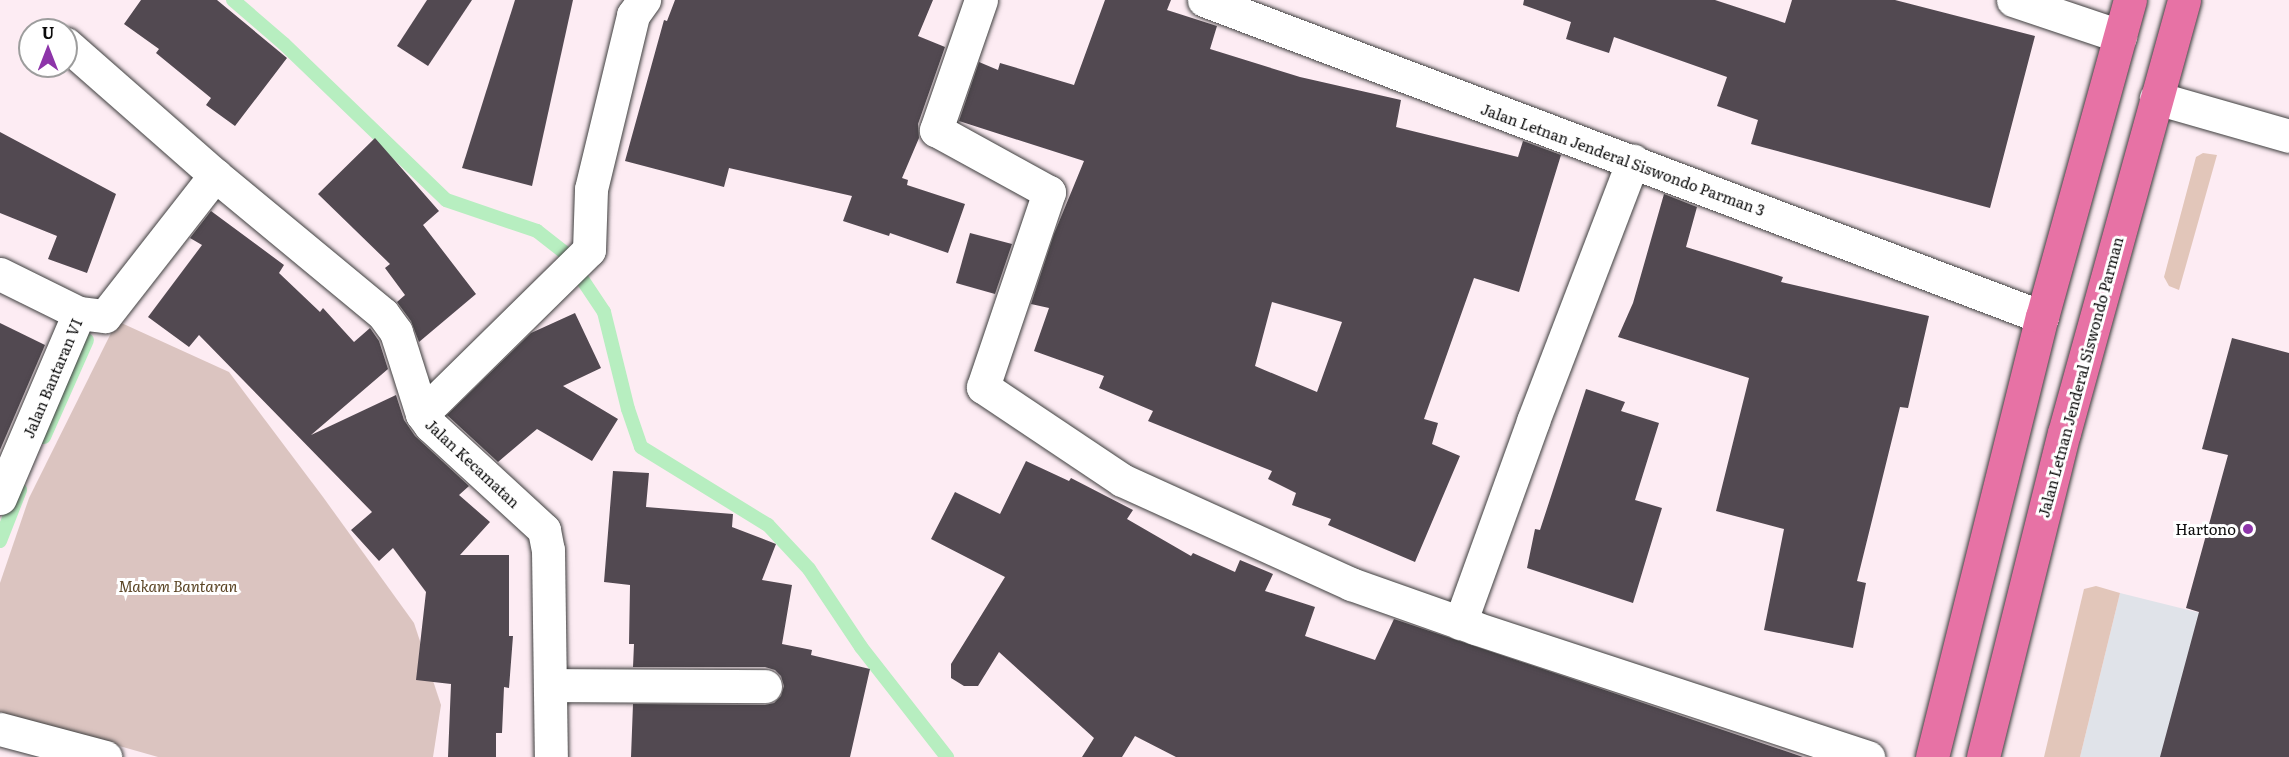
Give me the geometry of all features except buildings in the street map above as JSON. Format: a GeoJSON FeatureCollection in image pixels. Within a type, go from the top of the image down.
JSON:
{"type":"FeatureCollection","features":[{"type":"Feature","properties":{"kind":"main road"},"geometry":{"type":"LineString","coordinates":[[1932,757],[2042,316],[2130,0]]}},
{"type":"Feature","properties":{"kind":"main road","name":"Jalan Letnan Jenderal Siswondo Parman"},"geometry":{"type":"LineString","coordinates":[[1983,757],[2061,445],[2184,0]]}},
{"type":"Feature","properties":{"kind":"street"},"geometry":{"type":"LineString","coordinates":[[422,414],[589,250],[591,189],[633,15],[644,0]]}},
{"type":"Feature","properties":{"kind":"street"},"geometry":{"type":"LineString","coordinates":[[981,0],[936,130],[1049,192],[983,387],[1122,480],[1351,584],[1460,623],[1868,757]]}},
{"type":"Feature","properties":{"kind":"street","name":"Jalan Letnan Jenderal Siswondo Parman 3"},"geometry":{"type":"LineString","coordinates":[[1204,0],[1363,62],[1633,161],[2042,316]]}},
{"type":"Feature","properties":{"kind":"street"},"geometry":{"type":"LineString","coordinates":[[2013,0],[2120,36]]}},
{"type":"Feature","properties":{"kind":"street","name":"Jalan Kecamatan"},"geometry":{"type":"LineString","coordinates":[[78,55],[215,175],[383,314],[396,332],[422,414],[430,425],[544,530],[548,550],[552,685],[551,757]]}},
{"type":"Feature","properties":{"kind":"street"},"geometry":{"type":"LineString","coordinates":[[2156,98],[2289,136]]}},
{"type":"Feature","properties":{"kind":"street"},"geometry":{"type":"LineString","coordinates":[[1460,623],[1533,421],[1633,161]]}},
{"type":"Feature","properties":{"kind":"street","name":"Jalan Bantaran VI"},"geometry":{"type":"LineString","coordinates":[[0,498],[79,313],[105,316],[215,175]]}},
{"type":"Feature","properties":{"kind":"street"},"geometry":{"type":"LineString","coordinates":[[0,274],[79,313]]}},
{"type":"Feature","properties":{"kind":"street"},"geometry":{"type":"LineString","coordinates":[[552,685],[765,686]]}},
{"type":"Feature","properties":{"kind":"street"},"geometry":{"type":"LineString","coordinates":[[0,729],[105,757]]}},
{"type":"Feature","properties":{"kind":"shaded area"},"geometry":{"type":"Polygon","coordinates":[[[2203,153],[2217,155],[2179,290],[2169,286],[2164,277],[2196,157],[2203,153]]]}},
{"type":"Feature","properties":{"kind":"shaded area"},"geometry":{"type":"Polygon","coordinates":[[[2096,586],[2120,593],[2080,757],[2044,757],[2084,589],[2096,586]]]}},
{"type":"Feature","properties":{"kind":"shaded area"},"geometry":{"type":"Polygon","coordinates":[[[2120,593],[2289,635],[2289,757],[2080,757],[2120,593]]]}},
{"type":"Feature","properties":{"kind":"green space","name":"Makam Bantaran"},"geometry":{"type":"Polygon","coordinates":[[[117,321],[229,372],[323,497],[414,623],[441,705],[433,757],[158,757],[0,712],[0,583],[29,498],[117,321]]]}},
{"type":"Feature","properties":{"kind":"waterway"},"geometry":{"type":"LineString","coordinates":[[233,0],[284,44],[446,200],[537,231],[564,252],[604,312],[628,409],[641,447],[768,525],[809,569],[861,647],[947,757]]}},
{"type":"Feature","properties":{"kind":"waterway"},"geometry":{"type":"LineString","coordinates":[[44,437],[87,340]]}},
{"type":"Feature","properties":{"kind":"waterway"},"geometry":{"type":"LineString","coordinates":[[0,541],[20,490]]}},
{"type":"Feature","properties":{"kind":"place","name":"Hartono"},"geometry":{"type":"Point","coordinates":[2248,529]}}]}
